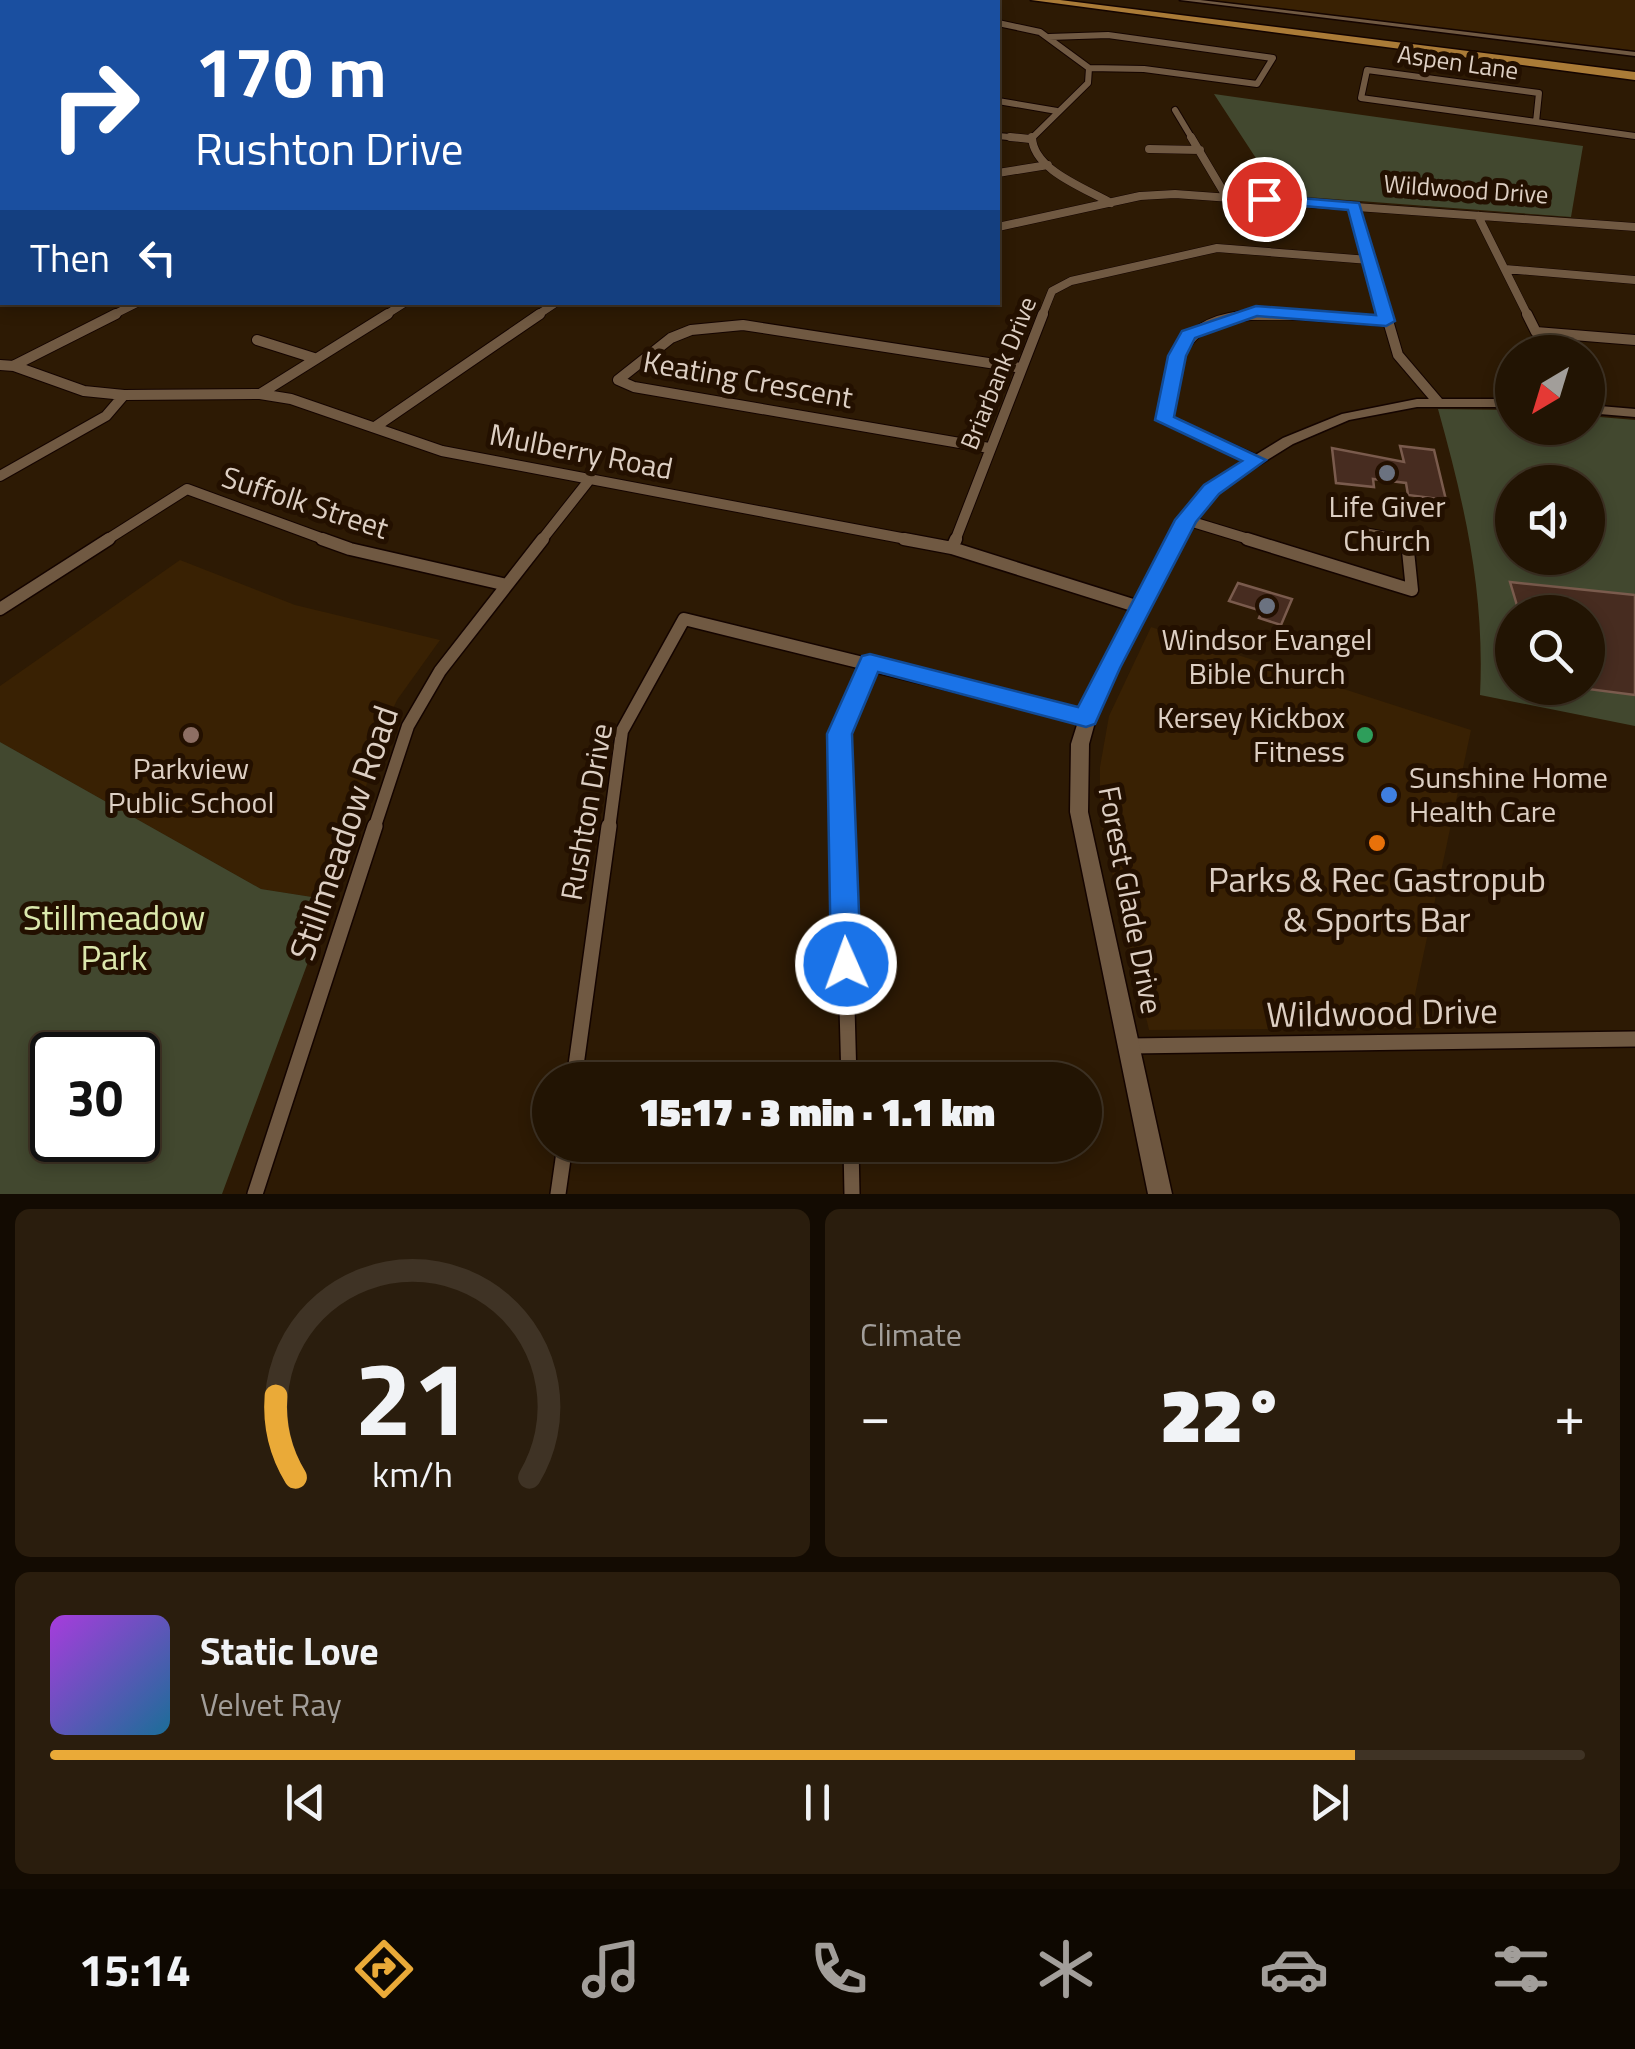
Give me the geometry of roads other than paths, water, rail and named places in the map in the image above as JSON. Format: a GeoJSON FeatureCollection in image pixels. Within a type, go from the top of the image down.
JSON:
{"type":"FeatureCollection","features":[{"type":"Feature","properties":{"kind":"highway"},"geometry":{"type":"LineString","coordinates":[[1036,0],[1635,73]]}},
{"type":"Feature","properties":{"kind":"highway"},"geometry":{"type":"LineString","coordinates":[[1082,0],[1635,73]]}},
{"type":"Feature","properties":{"kind":"street"},"geometry":{"type":"LineString","coordinates":[[1183,0],[1635,54]]}},
{"type":"Feature","properties":{"kind":"street"},"geometry":{"type":"LineString","coordinates":[[1000,24],[1049,37],[1098,34],[1274,58],[1256,84],[1144,69],[1089,68],[1049,37]]}},
{"type":"Feature","properties":{"kind":"street"},"geometry":{"type":"LineString","coordinates":[[1030,139],[1088,83],[1089,68]]}},
{"type":"Feature","properties":{"kind":"street","name":"Aspen Lane"},"geometry":{"type":"LineString","coordinates":[[1536,123],[1538,93],[1367,70],[1362,98],[1536,123],[1635,136]]}},
{"type":"Feature","properties":{"kind":"street"},"geometry":{"type":"LineString","coordinates":[[1000,101],[1056,111]]}},
{"type":"Feature","properties":{"kind":"street"},"geometry":{"type":"LineString","coordinates":[[1175,110],[1226,196]]}},
{"type":"Feature","properties":{"kind":"street"},"geometry":{"type":"LineString","coordinates":[[1000,136],[1030,139]]}},
{"type":"Feature","properties":{"kind":"street"},"geometry":{"type":"LineString","coordinates":[[1030,139],[1033,151],[1048,165],[1111,202]]}},
{"type":"Feature","properties":{"kind":"street"},"geometry":{"type":"LineString","coordinates":[[1149,150],[1200,150]]}},
{"type":"Feature","properties":{"kind":"street"},"geometry":{"type":"LineString","coordinates":[[1000,172],[1048,165]]}},
{"type":"Feature","properties":{"kind":"street","name":"Wildwood Drive"},"geometry":{"type":"LineString","coordinates":[[1000,227],[1111,202],[1175,194],[1635,228]]}},
{"type":"Feature","properties":{"kind":"street"},"geometry":{"type":"LineString","coordinates":[[1354,206],[1398,355],[1438,402]]}},
{"type":"Feature","properties":{"kind":"street"},"geometry":{"type":"LineString","coordinates":[[1478,216],[1536,332],[1635,340]]}},
{"type":"Feature","properties":{"kind":"street","name":"Briarbank Drive"},"geometry":{"type":"LineString","coordinates":[[952,548],[1052,291],[1071,281],[1217,248],[1369,260]]}},
{"type":"Feature","properties":{"kind":"street"},"geometry":{"type":"LineString","coordinates":[[1506,270],[1635,280]]}},
{"type":"Feature","properties":{"kind":"street"},"geometry":{"type":"LineString","coordinates":[[0,369],[14,366],[133,305]]}},
{"type":"Feature","properties":{"kind":"street"},"geometry":{"type":"LineString","coordinates":[[260,394],[401,305]]}},
{"type":"Feature","properties":{"kind":"street"},"geometry":{"type":"LineString","coordinates":[[374,428],[553,305]]}},
{"type":"Feature","properties":{"kind":"street"},"geometry":{"type":"LineString","coordinates":[[1256,460],[1164,420],[1177,356],[1188,335],[1256,311],[1386,321]]}},
{"type":"Feature","properties":{"kind":"street","name":"Keating Crescent"},"geometry":{"type":"LineString","coordinates":[[989,448],[634,387],[618,380],[671,338],[690,330],[743,325],[1021,368]]}},
{"type":"Feature","properties":{"kind":"street"},"geometry":{"type":"LineString","coordinates":[[257,340],[314,358]]}},
{"type":"Feature","properties":{"kind":"street","name":"Mulberry Road"},"geometry":{"type":"LineString","coordinates":[[0,355],[14,366],[84,391],[124,395],[260,394],[291,399],[442,451],[952,548],[1139,607]]}},
{"type":"Feature","properties":{"kind":"street"},"geometry":{"type":"LineString","coordinates":[[0,476],[106,416],[124,395]]}},
{"type":"Feature","properties":{"kind":"street","name":"Forest Glade Drive"},"geometry":{"type":"LineString","coordinates":[[1160,1194],[1079,812],[1080,744],[1086,718],[1186,520],[1212,490],[1288,441],[1346,417],[1438,402],[1495,402]]}},
{"type":"Feature","properties":{"kind":"street"},"geometry":{"type":"LineString","coordinates":[[1605,410],[1635,413]]}},
{"type":"Feature","properties":{"kind":"street","name":"Stillmeadow Road"},"geometry":{"type":"LineString","coordinates":[[254,1194],[408,726],[440,671],[590,479]]}},
{"type":"Feature","properties":{"kind":"street","name":"Suffolk Street"},"geometry":{"type":"LineString","coordinates":[[0,610],[187,489],[350,548],[507,585]]}},
{"type":"Feature","properties":{"kind":"street"},"geometry":{"type":"LineString","coordinates":[[1186,520],[1412,590],[1407,541],[1364,534]]}},
{"type":"Feature","properties":{"kind":"street","name":"Rushton Drive"},"geometry":{"type":"LineString","coordinates":[[576,1062],[622,731],[684,619],[1086,718]]}},
{"type":"Feature","properties":{"kind":"street"},"geometry":{"type":"LineString","coordinates":[[849,1062],[840,734],[870,662]]}},
{"type":"Feature","properties":{"kind":"street","name":"Wildwood Drive"},"geometry":{"type":"LineString","coordinates":[[1130,1046],[1635,1040]]}},
{"type":"Feature","properties":{"kind":"street"},"geometry":{"type":"LineString","coordinates":[[558,1194],[563,1162]]}},
{"type":"Feature","properties":{"kind":"street"},"geometry":{"type":"LineString","coordinates":[[851,1162],[852,1194]]}},
{"type":"Feature","properties":{"kind":"place","name":"Life Giver Church"},"geometry":{"type":"Point","coordinates":[1387,473]}},
{"type":"Feature","properties":{"kind":"place","name":"Windsor Evangel Bible Church"},"geometry":{"type":"Point","coordinates":[1267,606]}},
{"type":"Feature","properties":{"kind":"place","name":"Parkview Public School"},"geometry":{"type":"Point","coordinates":[191,735]}},
{"type":"Feature","properties":{"kind":"place","name":"Kersey Kickbox Fitness"},"geometry":{"type":"Point","coordinates":[1365,735]}},
{"type":"Feature","properties":{"kind":"place","name":"Sunshine Home Health Care"},"geometry":{"type":"Point","coordinates":[1389,795]}},
{"type":"Feature","properties":{"kind":"place","name":"Parks & Rec Gastropub & Sports Bar"},"geometry":{"type":"Point","coordinates":[1377,843]}},
{"type":"Feature","properties":{"kind":"park label","name":"Stillmeadow Park"},"geometry":{"type":"Point","coordinates":[114,938]}}]}
